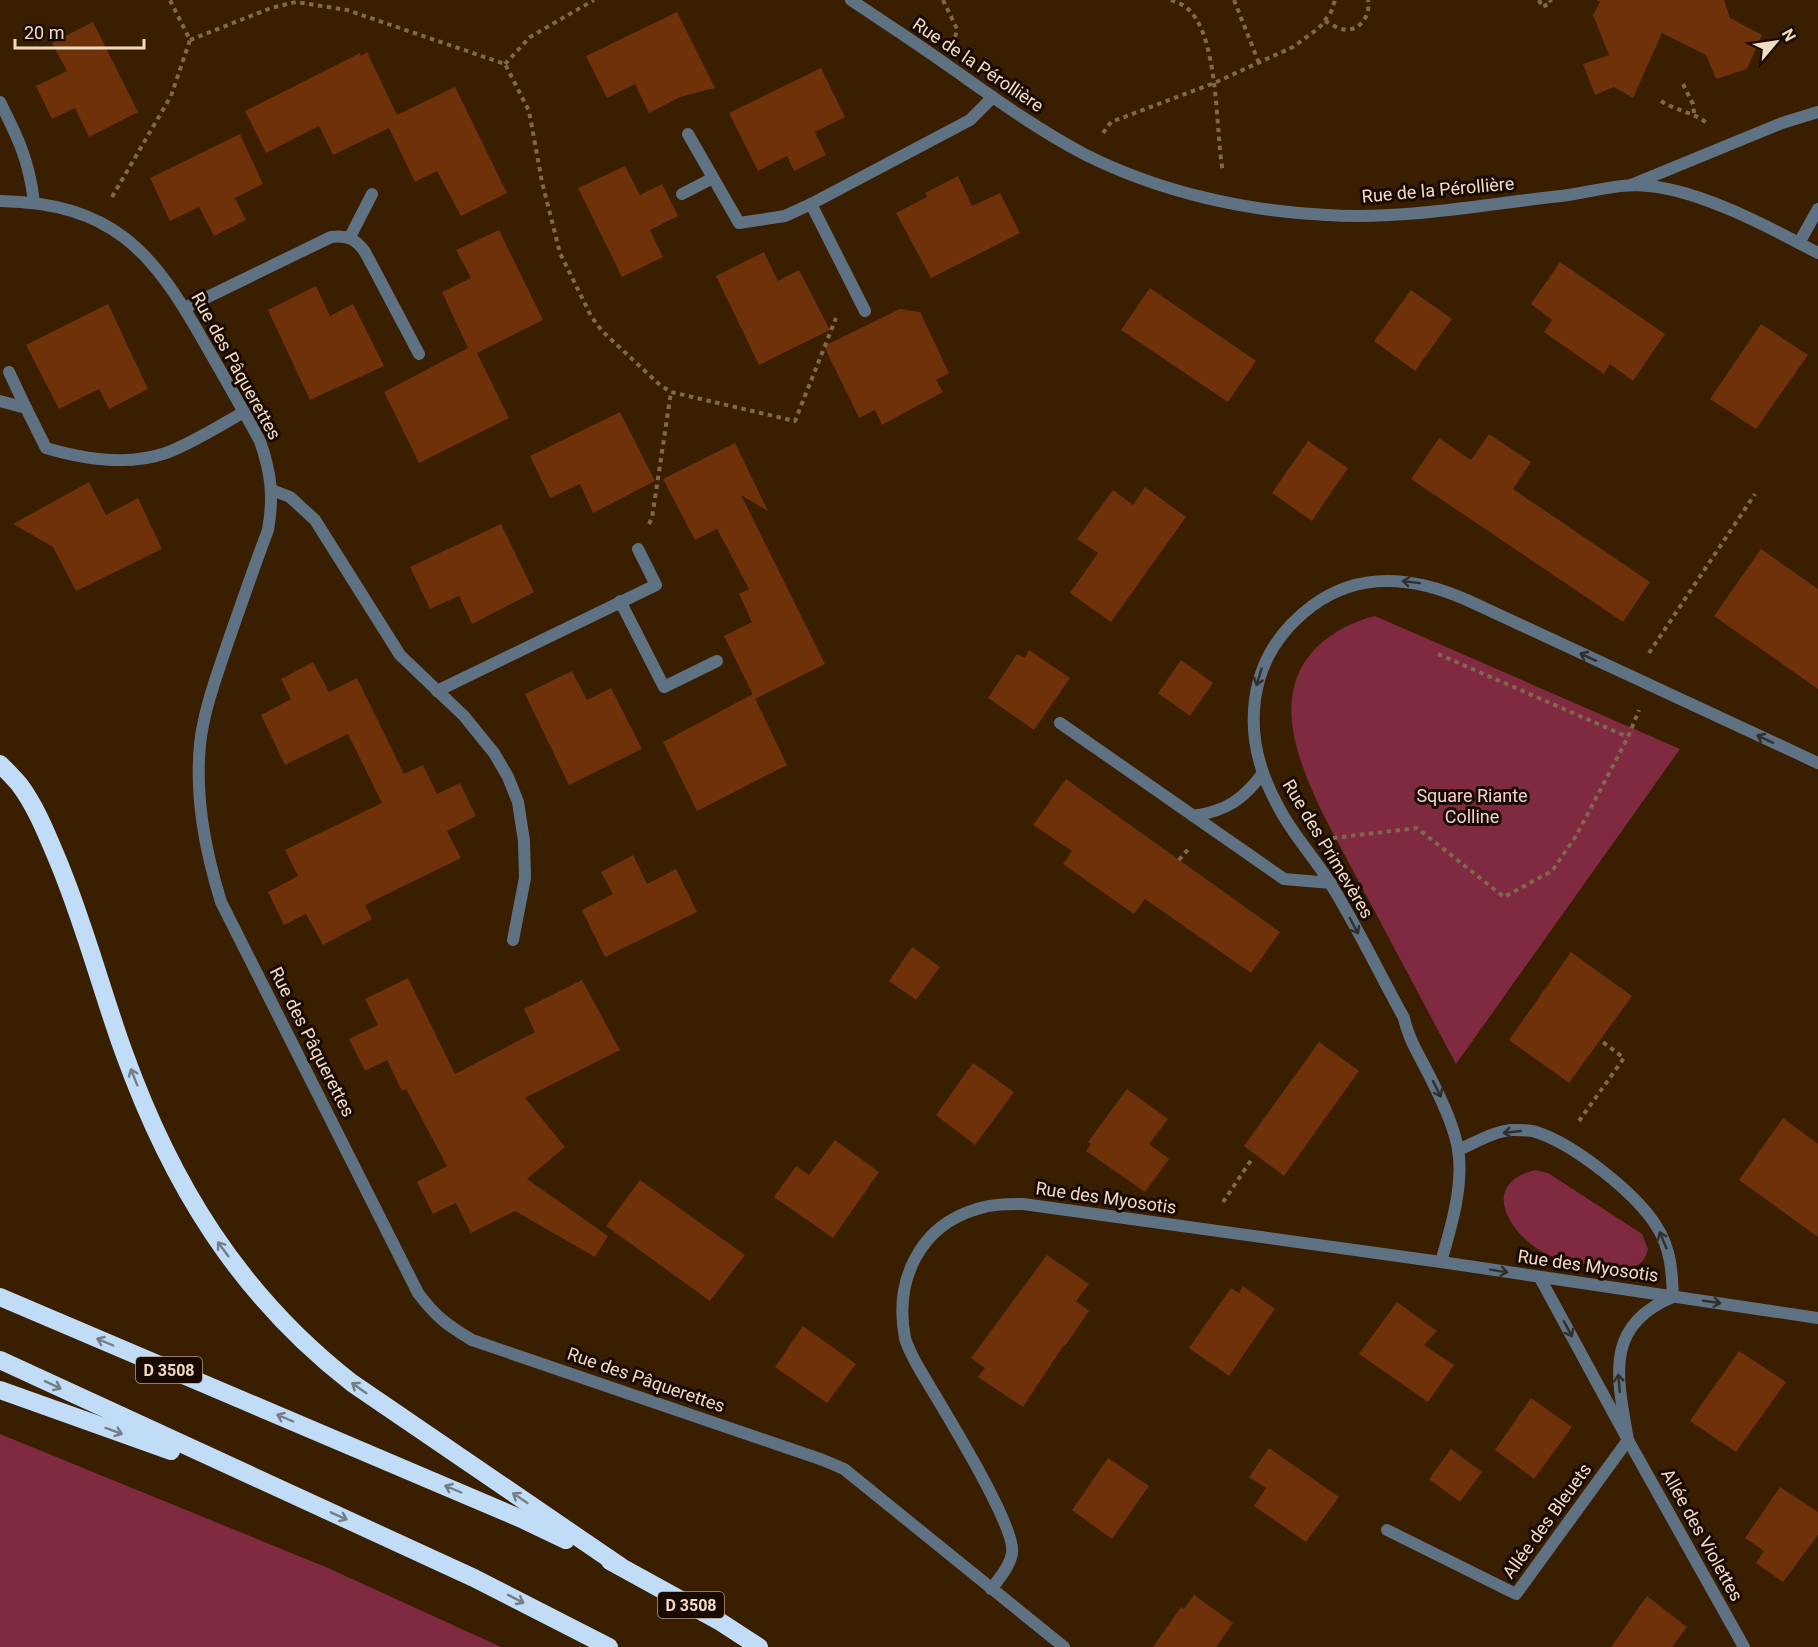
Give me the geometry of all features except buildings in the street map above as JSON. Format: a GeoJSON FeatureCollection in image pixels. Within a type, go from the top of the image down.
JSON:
{"type":"FeatureCollection","features":[{"type":"Feature","properties":{"kind":"highway"},"geometry":{"type":"LineString","coordinates":[[0,764],[18,783],[36,813],[68,883],[123,1051],[154,1128],[197,1211],[226,1254],[288,1327],[320,1358],[369,1395],[620,1566]]}},
{"type":"Feature","properties":{"kind":"highway","name":"D 3508"},"geometry":{"type":"LineString","coordinates":[[0,1297],[524,1520],[620,1566],[718,1621],[759,1647]]}},
{"type":"Feature","properties":{"kind":"highway"},"geometry":{"type":"LineString","coordinates":[[0,1360],[474,1578],[609,1647]]}},
{"type":"Feature","properties":{"kind":"highway"},"geometry":{"type":"LineString","coordinates":[[0,1390],[286,1492]]}},
{"type":"Feature","properties":{"kind":"street","name":"Rue de la Pérollière"},"geometry":{"type":"LineString","coordinates":[[851,0],[1053,137],[1125,173],[1169,187],[1229,202],[1304,213],[1362,216],[1417,214],[1631,185],[1650,186],[1702,200],[1748,218],[1818,253]]}},
{"type":"Feature","properties":{"kind":"street"},"geometry":{"type":"LineString","coordinates":[[688,134],[739,223],[785,216],[811,204],[970,120],[993,97]]}},
{"type":"Feature","properties":{"kind":"street"},"geometry":{"type":"LineString","coordinates":[[0,102],[24,151],[34,202]]}},
{"type":"Feature","properties":{"kind":"street"},"geometry":{"type":"LineString","coordinates":[[1631,185],[1782,123],[1818,112]]}},
{"type":"Feature","properties":{"kind":"street"},"geometry":{"type":"LineString","coordinates":[[682,194],[713,178]]}},
{"type":"Feature","properties":{"kind":"street"},"geometry":{"type":"LineString","coordinates":[[350,237],[372,194]]}},
{"type":"Feature","properties":{"kind":"street","name":"Rue des Pâquerettes"},"geometry":{"type":"LineString","coordinates":[[0,201],[34,202],[76,211],[98,221],[136,246],[172,288],[185,308],[260,441],[269,468],[272,509],[268,530],[219,669],[204,720],[200,745],[199,782],[205,841],[221,902],[418,1293],[433,1313],[449,1327],[472,1340],[844,1469],[1064,1647]]}},
{"type":"Feature","properties":{"kind":"street"},"geometry":{"type":"LineString","coordinates":[[811,204],[865,311]]}},
{"type":"Feature","properties":{"kind":"street"},"geometry":{"type":"LineString","coordinates":[[1799,243],[1818,208]]}},
{"type":"Feature","properties":{"kind":"street"},"geometry":{"type":"LineString","coordinates":[[185,308],[331,237],[350,237],[359,243],[365,252],[419,354]]}},
{"type":"Feature","properties":{"kind":"street"},"geometry":{"type":"LineString","coordinates":[[9,372],[46,448],[68,454],[119,460],[164,453],[186,444],[244,412]]}},
{"type":"Feature","properties":{"kind":"street"},"geometry":{"type":"LineString","coordinates":[[0,401],[26,408]]}},
{"type":"Feature","properties":{"kind":"street"},"geometry":{"type":"LineString","coordinates":[[272,490],[290,497],[315,520],[400,655],[464,716],[494,753],[508,777],[518,802],[524,841],[525,878],[513,940]]}},
{"type":"Feature","properties":{"kind":"street"},"geometry":{"type":"LineString","coordinates":[[437,691],[656,585],[638,549]]}},
{"type":"Feature","properties":{"kind":"street","name":"Rue des Primevères"},"geometry":{"type":"LineString","coordinates":[[1441,1262],[1457,1188],[1458,1150],[1452,1126],[1443,1102],[1410,1037],[1404,1018],[1331,883],[1286,822],[1263,773],[1255,745],[1253,718],[1256,688],[1264,662],[1278,638],[1297,617],[1317,602],[1333,594],[1366,583],[1392,580],[1418,582],[1443,589],[1818,763]]}},
{"type":"Feature","properties":{"kind":"street"},"geometry":{"type":"LineString","coordinates":[[620,601],[664,687],[717,661]]}},
{"type":"Feature","properties":{"kind":"street"},"geometry":{"type":"LineString","coordinates":[[1060,723],[1284,879],[1331,883]]}},
{"type":"Feature","properties":{"kind":"street"},"geometry":{"type":"LineString","coordinates":[[1193,816],[1213,813],[1232,805],[1250,791],[1263,773]]}},
{"type":"Feature","properties":{"kind":"street","name":"Rue des Myosotis"},"geometry":{"type":"LineString","coordinates":[[1458,1150],[1484,1138],[1511,1130],[1535,1132],[1562,1145],[1594,1165],[1642,1205],[1658,1228],[1671,1259],[1673,1297]]}},
{"type":"Feature","properties":{"kind":"street","name":"Rue des Myosotis"},"geometry":{"type":"LineString","coordinates":[[991,1589],[1006,1569],[1012,1553],[1012,1540],[994,1499],[916,1363],[906,1341],[902,1316],[903,1291],[910,1267],[923,1246],[938,1230],[957,1217],[978,1208],[1000,1204],[1023,1204],[1441,1262],[1818,1318]]}},
{"type":"Feature","properties":{"kind":"street","name":"Allée des Violettes"},"geometry":{"type":"LineString","coordinates":[[1540,1278],[1744,1647]]}},
{"type":"Feature","properties":{"kind":"street","name":"Allée des Violettes"},"geometry":{"type":"LineString","coordinates":[[1628,1440],[1618,1378],[1619,1360],[1624,1342],[1632,1326],[1644,1313],[1658,1303],[1673,1297]]}},
{"type":"Feature","properties":{"kind":"street","name":"Allée des Bleuets"},"geometry":{"type":"LineString","coordinates":[[1387,1530],[1516,1594],[1628,1440]]}},
{"type":"Feature","properties":{"kind":"path"},"geometry":{"type":"LineString","coordinates":[[98,221],[171,96],[190,40],[170,0]]}},
{"type":"Feature","properties":{"kind":"path"},"geometry":{"type":"LineString","coordinates":[[505,64],[530,38],[594,0]]}},
{"type":"Feature","properties":{"kind":"path"},"geometry":{"type":"LineString","coordinates":[[1171,0],[1185,6],[1192,14],[1208,51],[1214,83],[1220,159],[1229,202]]}},
{"type":"Feature","properties":{"kind":"path"},"geometry":{"type":"LineString","coordinates":[[1234,0],[1259,63]]}},
{"type":"Feature","properties":{"kind":"path"},"geometry":{"type":"LineString","coordinates":[[1087,155],[1111,122],[1214,83],[1307,38],[1325,21],[1335,0]]}},
{"type":"Feature","properties":{"kind":"path"},"geometry":{"type":"LineString","coordinates":[[1325,21],[1339,28],[1351,30],[1362,24],[1367,16],[1368,0]]}},
{"type":"Feature","properties":{"kind":"path"},"geometry":{"type":"LineString","coordinates":[[1539,0],[1542,7],[1551,3],[1550,0]]}},
{"type":"Feature","properties":{"kind":"path"},"geometry":{"type":"LineString","coordinates":[[190,40],[271,8],[296,2],[347,10],[505,64],[529,111],[542,182],[558,247],[591,316],[603,331],[663,388],[671,392],[795,421],[851,284]]}},
{"type":"Feature","properties":{"kind":"path"},"geometry":{"type":"LineString","coordinates":[[1661,101],[1696,114],[1694,104],[1683,84]]}},
{"type":"Feature","properties":{"kind":"path"},"geometry":{"type":"LineString","coordinates":[[638,549],[652,518],[671,392]]}},
{"type":"Feature","properties":{"kind":"path"},"geometry":{"type":"LineString","coordinates":[[1633,677],[1755,494]]}},
{"type":"Feature","properties":{"kind":"path"},"geometry":{"type":"LineString","coordinates":[[1438,654],[1628,737]]}},
{"type":"Feature","properties":{"kind":"path"},"geometry":{"type":"LineString","coordinates":[[1308,849],[1332,838],[1417,828],[1504,897],[1552,871],[1576,836],[1635,721]]}},
{"type":"Feature","properties":{"kind":"path"},"geometry":{"type":"LineString","coordinates":[[1562,1145],[1624,1058],[1600,1040]]}},
{"type":"Feature","properties":{"kind":"path"},"geometry":{"type":"LineString","coordinates":[[1220,1206],[1252,1159]]}},
{"type":"Feature","properties":{"kind":"green space","name":"Square Riante Colline"},"geometry":{"type":"Polygon","coordinates":[[[1375,616],[1680,749],[1456,1064],[1325,818],[1298,753],[1293,730],[1291,707],[1294,686],[1303,665],[1318,646],[1338,631],[1375,616]]]}},
{"type":"Feature","properties":{"kind":"green space"},"geometry":{"type":"Polygon","coordinates":[[[1535,1170],[1548,1173],[1642,1234],[1648,1249],[1641,1262],[1636,1266],[1628,1267],[1569,1262],[1551,1256],[1524,1238],[1513,1226],[1506,1213],[1504,1200],[1507,1188],[1517,1177],[1535,1170]]]}},
{"type":"Feature","properties":{"kind":"green space"},"geometry":{"type":"Polygon","coordinates":[[[0,1434],[328,1568],[501,1647],[0,1647],[0,1434]]]}}]}
